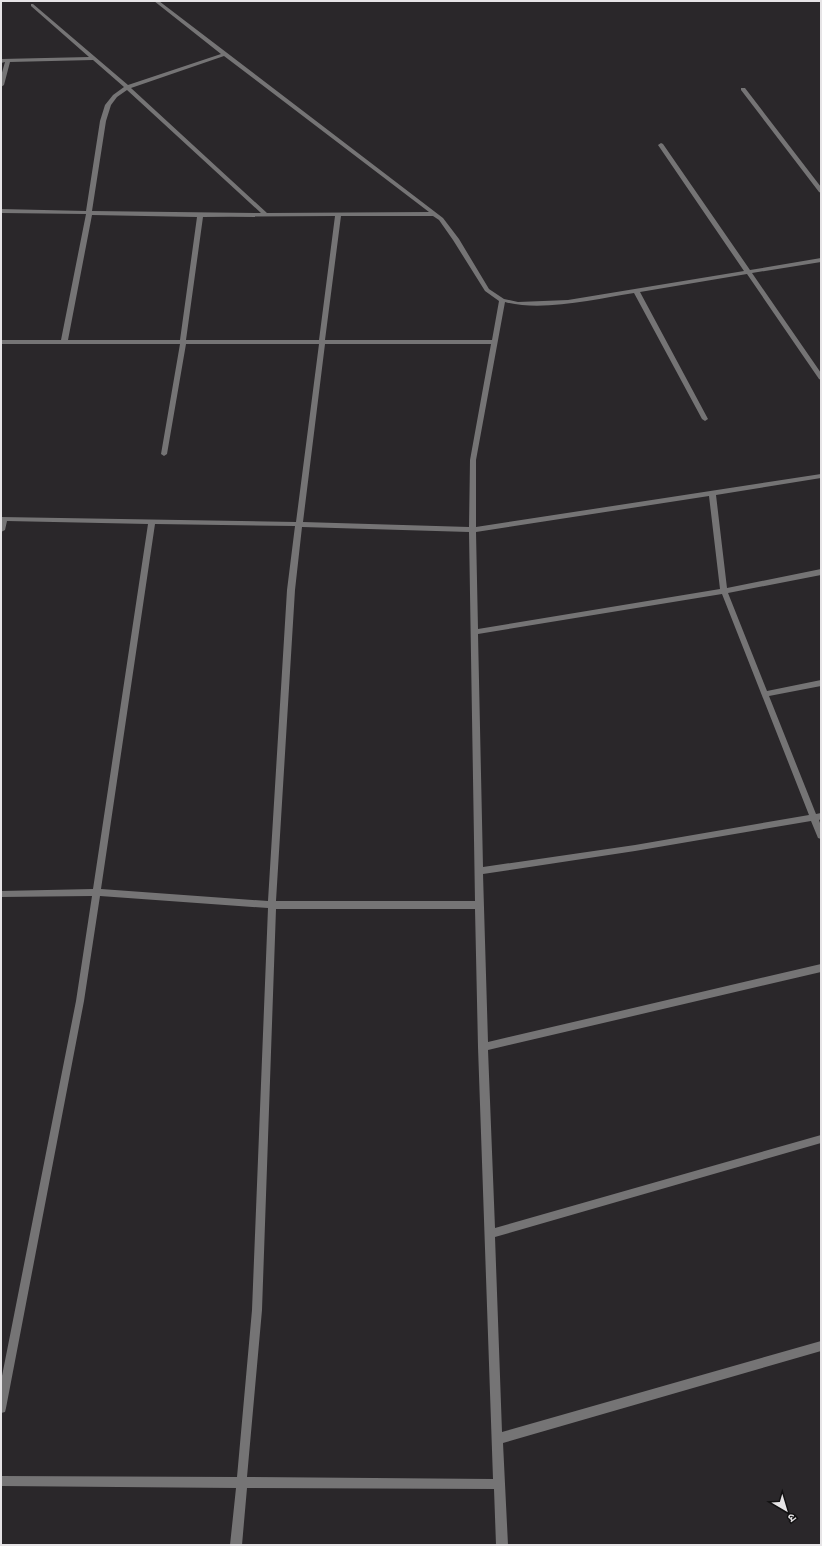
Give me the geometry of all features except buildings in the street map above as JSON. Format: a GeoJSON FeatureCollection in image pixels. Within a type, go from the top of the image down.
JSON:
{"type":"FeatureCollection","features":[{"type":"Feature","properties":{"kind":"street"},"geometry":{"type":"LineString","coordinates":[[156,1],[441,219],[456,239],[487,290],[502,300],[518,304],[568,302],[821,260]]}},
{"type":"Feature","properties":{"kind":"street"},"geometry":{"type":"LineString","coordinates":[[33,5],[94,58],[265,214]]}},
{"type":"Feature","properties":{"kind":"street"},"geometry":{"type":"LineString","coordinates":[[64,342],[89,213],[103,121],[108,105],[115,96],[126,87],[225,54]]}},
{"type":"Feature","properties":{"kind":"street"},"geometry":{"type":"LineString","coordinates":[[1,61],[94,58]]}},
{"type":"Feature","properties":{"kind":"street"},"geometry":{"type":"LineString","coordinates":[[1,85],[8,61]]}},
{"type":"Feature","properties":{"kind":"street"},"geometry":{"type":"LineString","coordinates":[[743,90],[821,191]]}},
{"type":"Feature","properties":{"kind":"street"},"geometry":{"type":"LineString","coordinates":[[661,144],[821,378]]}},
{"type":"Feature","properties":{"kind":"street"},"geometry":{"type":"LineString","coordinates":[[1,211],[200,215],[434,214]]}},
{"type":"Feature","properties":{"kind":"street"},"geometry":{"type":"LineString","coordinates":[[236,1545],[257,1310],[272,905],[291,590],[338,214]]}},
{"type":"Feature","properties":{"kind":"street"},"geometry":{"type":"LineString","coordinates":[[164,454],[183,342],[200,215]]}},
{"type":"Feature","properties":{"kind":"street"},"geometry":{"type":"LineString","coordinates":[[636,291],[705,419]]}},
{"type":"Feature","properties":{"kind":"street"},"geometry":{"type":"LineString","coordinates":[[502,300],[473,460],[472,530],[478,871],[483,1047],[502,1545]]}},
{"type":"Feature","properties":{"kind":"street"},"geometry":{"type":"LineString","coordinates":[[1,342],[494,342]]}},
{"type":"Feature","properties":{"kind":"street"},"geometry":{"type":"LineString","coordinates":[[1,530],[3,519],[299,524],[472,530],[821,476]]}},
{"type":"Feature","properties":{"kind":"street"},"geometry":{"type":"LineString","coordinates":[[712,492],[724,591],[765,694],[818,817],[821,836]]}},
{"type":"Feature","properties":{"kind":"street"},"geometry":{"type":"LineString","coordinates":[[1,1408],[80,1002],[152,521]]}},
{"type":"Feature","properties":{"kind":"street"},"geometry":{"type":"LineString","coordinates":[[474,632],[724,591],[821,572]]}},
{"type":"Feature","properties":{"kind":"street"},"geometry":{"type":"LineString","coordinates":[[765,694],[821,683]]}},
{"type":"Feature","properties":{"kind":"street"},"geometry":{"type":"LineString","coordinates":[[478,871],[635,848],[818,817]]}},
{"type":"Feature","properties":{"kind":"street"},"geometry":{"type":"LineString","coordinates":[[1,894],[96,892],[272,905],[479,905]]}},
{"type":"Feature","properties":{"kind":"street"},"geometry":{"type":"LineString","coordinates":[[483,1047],[821,968]]}},
{"type":"Feature","properties":{"kind":"street"},"geometry":{"type":"LineString","coordinates":[[490,1234],[821,1139]]}},
{"type":"Feature","properties":{"kind":"street"},"geometry":{"type":"LineString","coordinates":[[497,1439],[821,1346]]}},
{"type":"Feature","properties":{"kind":"street"},"geometry":{"type":"LineString","coordinates":[[1,1481],[241,1484],[499,1484]]}}]}
